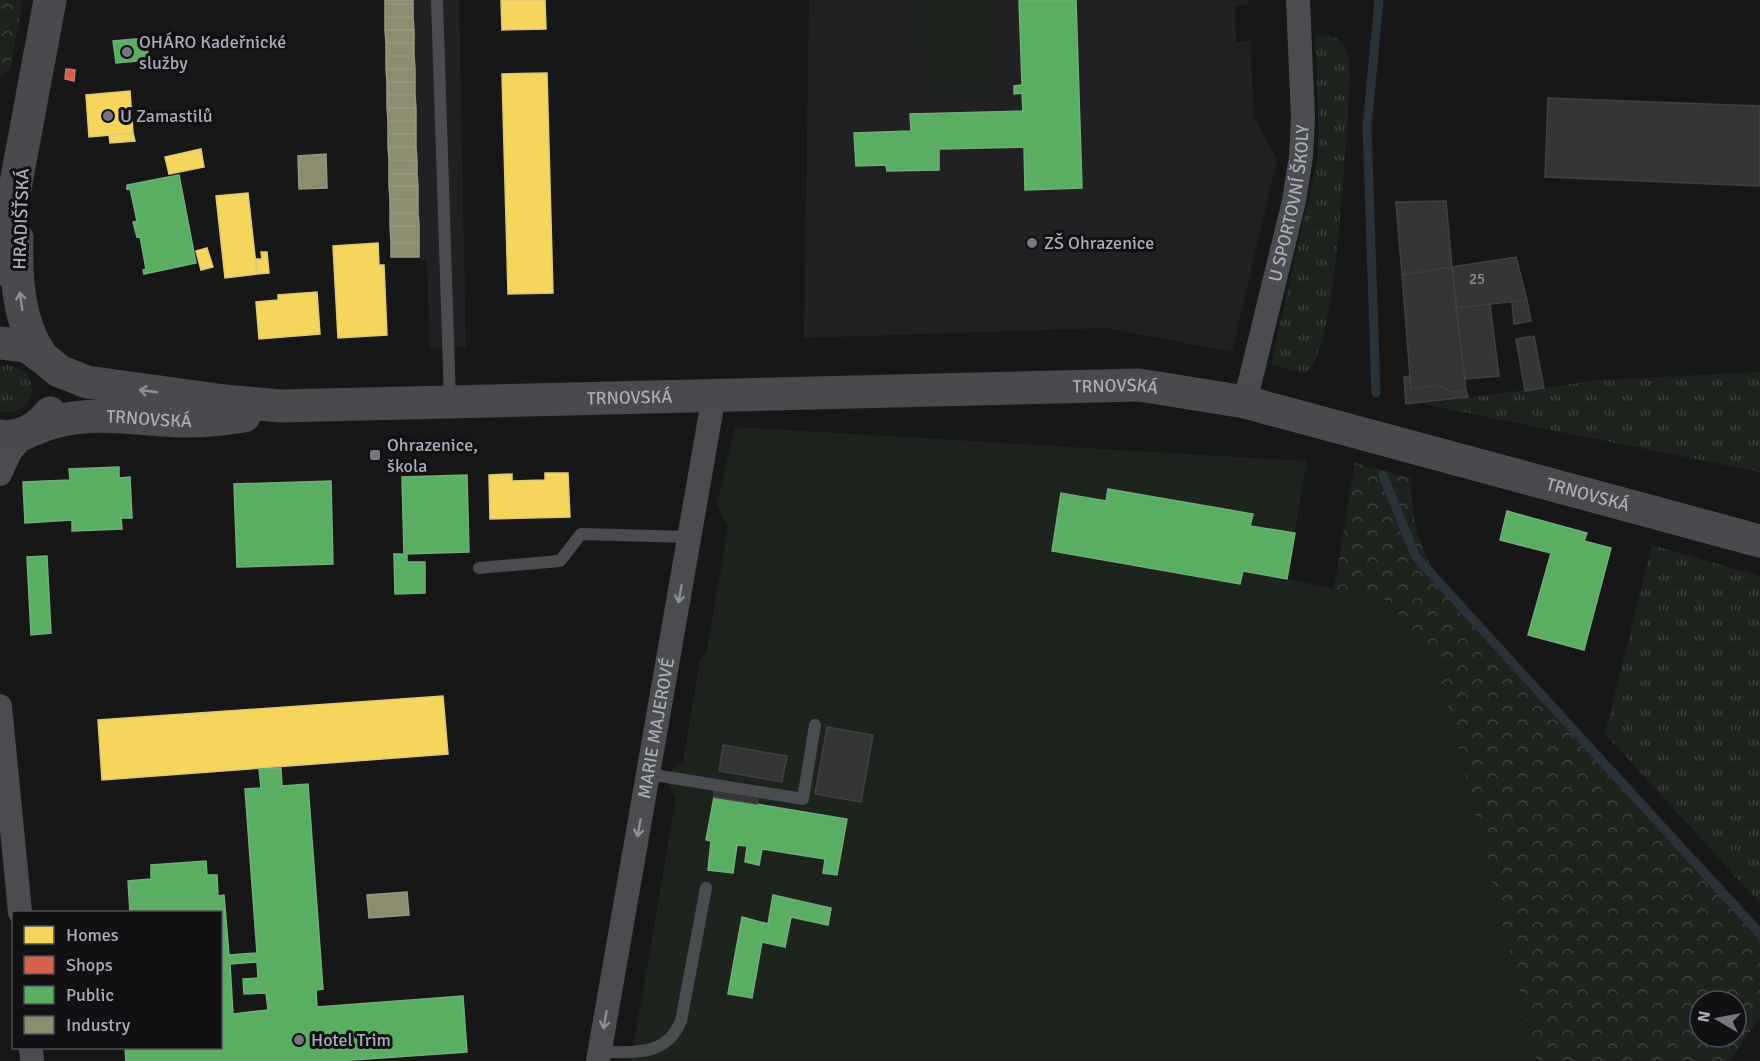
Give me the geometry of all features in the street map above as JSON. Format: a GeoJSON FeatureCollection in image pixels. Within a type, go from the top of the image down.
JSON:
{"type":"FeatureCollection","features":[{"type":"Feature","properties":{"kind":"street","name":"HRADIŠŤSKÁ"},"geometry":{"type":"LineString","coordinates":[[0,269],[50,0]]}},
{"type":"Feature","properties":{"kind":"street","name":"U SPORTOVNÍ ŠKOLY"},"geometry":{"type":"LineString","coordinates":[[1245,402],[1294,201],[1301,156],[1303,118],[1298,0]]}},
{"type":"Feature","properties":{"kind":"street","name":"HRADIŠŤSKÁ"},"geometry":{"type":"LineString","coordinates":[[20,432],[50,413],[54,403],[55,381],[30,336],[23,313],[17,253],[19,196],[30,116]]}},
{"type":"Feature","properties":{"kind":"street","name":"TRNOVSKÁ"},"geometry":{"type":"LineString","coordinates":[[0,343],[19,343],[69,376],[109,386],[260,405],[334,406],[1107,384],[1139,385],[1245,402],[1760,541]]}},
{"type":"Feature","properties":{"kind":"street","name":"MARIE MAJEROVÉ"},"geometry":{"type":"LineString","coordinates":[[599,1056],[714,395]]}},
{"type":"Feature","properties":{"kind":"street","name":"TRNOVSKÁ"},"geometry":{"type":"LineString","coordinates":[[20,432],[72,416],[188,422],[334,406]]}},
{"type":"Feature","properties":{"kind":"street"},"geometry":{"type":"LineString","coordinates":[[0,474],[20,432]]}},
{"type":"Feature","properties":{"kind":"street"},"geometry":{"type":"LineString","coordinates":[[0,706],[20,911]]}},
{"type":"Feature","properties":{"kind":"lane"},"geometry":{"type":"LineString","coordinates":[[437,0],[450,402]]}},
{"type":"Feature","properties":{"kind":"lane"},"geometry":{"type":"LineString","coordinates":[[479,568],[560,561],[581,534],[690,537]]}},
{"type":"Feature","properties":{"kind":"lane"},"geometry":{"type":"LineString","coordinates":[[648,774],[803,799],[815,725]]}},
{"type":"Feature","properties":{"kind":"lane"},"geometry":{"type":"LineString","coordinates":[[599,1056],[645,1051],[663,1046],[676,1034],[681,1021],[706,888]]}},
{"type":"Feature","properties":{"kind":"shaded area"},"geometry":{"type":"Polygon","coordinates":[[[384,0],[459,0],[466,347],[430,349],[427,262],[419,257],[391,257],[384,0]]]}},
{"type":"Feature","properties":{"kind":"shaded area","name":"ZŠ Ohrazenice"},"geometry":{"type":"Polygon","coordinates":[[[809,0],[1248,0],[1248,5],[1235,6],[1236,42],[1250,41],[1254,117],[1277,159],[1232,352],[1106,328],[804,338],[809,0]]]}},
{"type":"Feature","properties":{"kind":"green space"},"geometry":{"type":"Polygon","coordinates":[[[0,0],[23,0],[10,69],[0,78],[0,0]]]}},
{"type":"Feature","properties":{"kind":"green space"},"geometry":{"type":"Polygon","coordinates":[[[920,0],[994,0],[995,88],[921,89],[920,0]]]}},
{"type":"Feature","properties":{"kind":"green space"},"geometry":{"type":"Polygon","coordinates":[[[1315,35],[1326,35],[1340,41],[1347,52],[1350,78],[1343,186],[1333,285],[1316,359],[1305,373],[1272,365],[1272,358],[1317,161],[1319,135],[1315,35]]]}},
{"type":"Feature","properties":{"kind":"green space"},"geometry":{"type":"Polygon","coordinates":[[[8,365],[24,371],[32,386],[29,401],[17,410],[9,412],[0,411],[0,367],[8,365]]]}},
{"type":"Feature","properties":{"kind":"green space"},"geometry":{"type":"Polygon","coordinates":[[[1760,372],[1760,472],[1423,404],[1600,380],[1760,372]]]}},
{"type":"Feature","properties":{"kind":"green space"},"geometry":{"type":"Polygon","coordinates":[[[735,427],[1307,461],[1287,579],[1383,598],[1435,655],[1537,1061],[631,1061],[676,798],[669,786],[672,769],[683,761],[700,660],[707,651],[728,527],[717,505],[735,427]]]}},
{"type":"Feature","properties":{"kind":"green space"},"geometry":{"type":"Polygon","coordinates":[[[1355,463],[1410,478],[1418,536],[1444,587],[1760,925],[1760,1017],[1748,1035],[1748,989],[1688,989],[1688,1049],[1738,1049],[1730,1061],[1537,1061],[1435,655],[1383,598],[1334,589],[1355,463]]]}},
{"type":"Feature","properties":{"kind":"green space"},"geometry":{"type":"Polygon","coordinates":[[[1652,545],[1760,576],[1760,903],[1605,734],[1652,545]]]}},
{"type":"Feature","properties":{"kind":"building: Homes"},"geometry":{"type":"Polygon","coordinates":[[[501,0],[545,0],[546,29],[502,30],[501,0]]]}},
{"type":"Feature","properties":{"kind":"building: Homes"},"geometry":{"type":"Polygon","coordinates":[[[547,73],[553,293],[508,294],[502,74],[547,73]]]}},
{"type":"Feature","properties":{"kind":"building: Homes"},"geometry":{"type":"Polygon","coordinates":[[[130,91],[133,133],[89,137],[86,95],[130,91]]]}},
{"type":"Feature","properties":{"kind":"building: Homes"},"geometry":{"type":"Polygon","coordinates":[[[133,133],[135,141],[110,143],[109,135],[133,133]]]}},
{"type":"Feature","properties":{"kind":"building: Homes"},"geometry":{"type":"Polygon","coordinates":[[[201,149],[204,167],[169,174],[165,157],[201,149]]]}},
{"type":"Feature","properties":{"kind":"building: Homes"},"geometry":{"type":"Polygon","coordinates":[[[248,193],[257,274],[225,278],[216,196],[248,193]]]}},
{"type":"Feature","properties":{"kind":"building: Homes"},"geometry":{"type":"Polygon","coordinates":[[[378,243],[379,265],[384,265],[387,335],[338,338],[333,246],[378,243]]]}},
{"type":"Feature","properties":{"kind":"building: Homes"},"geometry":{"type":"Polygon","coordinates":[[[207,248],[213,267],[201,270],[196,251],[207,248]]]}},
{"type":"Feature","properties":{"kind":"building: Homes"},"geometry":{"type":"Polygon","coordinates":[[[261,252],[267,252],[269,273],[257,274],[256,259],[262,259],[261,252]]]}},
{"type":"Feature","properties":{"kind":"building: Homes"},"geometry":{"type":"Polygon","coordinates":[[[317,292],[320,334],[259,339],[256,302],[278,300],[278,295],[317,292]]]}},
{"type":"Feature","properties":{"kind":"building: Homes"},"geometry":{"type":"Polygon","coordinates":[[[545,473],[568,473],[570,517],[490,519],[489,475],[512,474],[512,481],[545,480],[545,473]]]}},
{"type":"Feature","properties":{"kind":"building: Homes"},"geometry":{"type":"Polygon","coordinates":[[[443,696],[448,754],[102,780],[98,720],[443,696]]]}},
{"type":"Feature","properties":{"kind":"building: Shops"},"geometry":{"type":"Polygon","coordinates":[[[66,69],[75,70],[74,81],[65,79],[66,69]]]}},
{"type":"Feature","properties":{"kind":"building: Public"},"geometry":{"type":"Polygon","coordinates":[[[1019,0],[1076,0],[1082,188],[1025,190],[1024,147],[939,149],[939,170],[887,171],[886,165],[856,166],[854,133],[911,131],[910,114],[1023,111],[1022,93],[1014,94],[1014,86],[1022,85],[1019,0]]]}},
{"type":"Feature","properties":{"kind":"building: Public"},"geometry":{"type":"Polygon","coordinates":[[[147,38],[148,60],[116,63],[113,41],[147,38]]]}},
{"type":"Feature","properties":{"kind":"building: Public"},"geometry":{"type":"Polygon","coordinates":[[[179,175],[196,263],[144,274],[143,270],[146,269],[140,236],[137,237],[133,222],[137,221],[130,188],[127,189],[127,185],[179,175]]]}},
{"type":"Feature","properties":{"kind":"building: Public"},"geometry":{"type":"Polygon","coordinates":[[[119,467],[119,478],[130,477],[132,518],[121,518],[122,529],[72,531],[72,520],[25,523],[23,482],[70,480],[69,469],[119,467]]]}},
{"type":"Feature","properties":{"kind":"building: Public"},"geometry":{"type":"Polygon","coordinates":[[[467,475],[469,552],[404,554],[402,477],[467,475]]]}},
{"type":"Feature","properties":{"kind":"building: Public"},"geometry":{"type":"Polygon","coordinates":[[[331,481],[333,564],[237,567],[234,484],[331,481]]]}},
{"type":"Feature","properties":{"kind":"building: Public"},"geometry":{"type":"Polygon","coordinates":[[[1108,489],[1253,514],[1250,526],[1295,533],[1287,579],[1243,571],[1240,584],[1052,551],[1061,493],[1106,501],[1108,489]]]}},
{"type":"Feature","properties":{"kind":"building: Public"},"geometry":{"type":"Polygon","coordinates":[[[1507,511],[1587,533],[1584,541],[1611,548],[1584,650],[1528,635],[1551,553],[1500,540],[1507,511]]]}},
{"type":"Feature","properties":{"kind":"building: Public"},"geometry":{"type":"Polygon","coordinates":[[[394,554],[407,554],[407,562],[425,562],[425,593],[395,594],[394,554]]]}},
{"type":"Feature","properties":{"kind":"building: Public"},"geometry":{"type":"Polygon","coordinates":[[[47,556],[51,633],[31,635],[27,557],[47,556]]]}},
{"type":"Feature","properties":{"kind":"building: Public"},"geometry":{"type":"Polygon","coordinates":[[[281,768],[282,786],[308,784],[323,989],[316,990],[317,1007],[463,996],[467,1052],[338,1061],[126,1061],[125,1049],[222,1049],[222,911],[130,911],[128,881],[151,879],[151,865],[206,861],[207,875],[217,875],[218,896],[224,895],[229,955],[257,953],[245,789],[261,788],[259,769],[281,768]],[[257,962],[230,964],[233,1014],[268,1010],[266,993],[244,994],[243,979],[258,978],[257,962]]]}},
{"type":"Feature","properties":{"kind":"building: Public"},"geometry":{"type":"Polygon","coordinates":[[[714,797],[847,819],[837,875],[823,873],[825,859],[762,849],[759,865],[745,862],[747,846],[737,845],[733,873],[708,870],[711,841],[706,840],[714,797]]]}},
{"type":"Feature","properties":{"kind":"building: Public"},"geometry":{"type":"Polygon","coordinates":[[[773,895],[831,908],[828,925],[791,917],[785,947],[762,942],[752,998],[728,994],[742,917],[768,924],[773,895]]]}},
{"type":"Feature","properties":{"kind":"building: Industry"},"geometry":{"type":"Polygon","coordinates":[[[385,0],[413,0],[413,4],[385,4],[385,0]]]}},
{"type":"Feature","properties":{"kind":"building: Industry"},"geometry":{"type":"Polygon","coordinates":[[[385,4],[413,4],[413,17],[385,17],[385,4]]]}},
{"type":"Feature","properties":{"kind":"building: Industry"},"geometry":{"type":"Polygon","coordinates":[[[385,17],[413,17],[414,30],[385,30],[385,17]]]}},
{"type":"Feature","properties":{"kind":"building: Industry"},"geometry":{"type":"Polygon","coordinates":[[[385,30],[414,30],[414,43],[386,43],[385,30]]]}},
{"type":"Feature","properties":{"kind":"building: Industry"},"geometry":{"type":"Polygon","coordinates":[[[386,43],[414,43],[414,56],[386,56],[386,43]]]}},
{"type":"Feature","properties":{"kind":"building: Industry"},"geometry":{"type":"Polygon","coordinates":[[[386,56],[414,56],[415,69],[386,69],[386,56]]]}},
{"type":"Feature","properties":{"kind":"building: Industry"},"geometry":{"type":"Polygon","coordinates":[[[386,69],[415,69],[415,82],[387,82],[386,69]]]}},
{"type":"Feature","properties":{"kind":"building: Industry"},"geometry":{"type":"Polygon","coordinates":[[[387,82],[415,82],[415,95],[387,95],[387,82]]]}},
{"type":"Feature","properties":{"kind":"building: Industry"},"geometry":{"type":"Polygon","coordinates":[[[387,95],[415,95],[416,108],[387,108],[387,95]]]}},
{"type":"Feature","properties":{"kind":"building: Industry"},"geometry":{"type":"Polygon","coordinates":[[[387,108],[416,108],[416,121],[388,121],[387,108]]]}},
{"type":"Feature","properties":{"kind":"building: Industry"},"geometry":{"type":"Polygon","coordinates":[[[388,121],[416,121],[416,134],[388,134],[388,121]]]}},
{"type":"Feature","properties":{"kind":"building: Industry"},"geometry":{"type":"Polygon","coordinates":[[[388,134],[416,134],[416,147],[388,147],[388,134]]]}},
{"type":"Feature","properties":{"kind":"building: Industry"},"geometry":{"type":"Polygon","coordinates":[[[388,147],[416,147],[417,161],[389,160],[388,147]]]}},
{"type":"Feature","properties":{"kind":"building: Industry"},"geometry":{"type":"Polygon","coordinates":[[[326,154],[327,188],[299,189],[298,156],[326,154]]]}},
{"type":"Feature","properties":{"kind":"building: Industry"},"geometry":{"type":"Polygon","coordinates":[[[389,160],[417,161],[417,174],[389,174],[389,160]]]}},
{"type":"Feature","properties":{"kind":"building: Industry"},"geometry":{"type":"Polygon","coordinates":[[[389,174],[417,174],[418,186],[389,186],[389,174]]]}},
{"type":"Feature","properties":{"kind":"building: Industry"},"geometry":{"type":"Polygon","coordinates":[[[389,186],[418,186],[418,200],[390,199],[389,186]]]}},
{"type":"Feature","properties":{"kind":"building: Industry"},"geometry":{"type":"Polygon","coordinates":[[[390,199],[418,200],[418,213],[390,213],[390,199]]]}},
{"type":"Feature","properties":{"kind":"building: Industry"},"geometry":{"type":"Polygon","coordinates":[[[390,213],[418,213],[419,226],[390,226],[390,213]]]}},
{"type":"Feature","properties":{"kind":"building: Industry"},"geometry":{"type":"Polygon","coordinates":[[[390,226],[419,226],[419,243],[391,243],[390,226]]]}},
{"type":"Feature","properties":{"kind":"building: Industry"},"geometry":{"type":"Polygon","coordinates":[[[391,243],[419,243],[419,257],[391,257],[391,243]]]}},
{"type":"Feature","properties":{"kind":"building: Industry"},"geometry":{"type":"Polygon","coordinates":[[[407,892],[409,915],[369,918],[367,895],[407,892]]]}},
{"type":"Feature","properties":{"kind":"building: Other"},"geometry":{"type":"Polygon","coordinates":[[[1548,98],[1760,106],[1760,186],[1545,177],[1548,98]]]}},
{"type":"Feature","properties":{"kind":"building: Other"},"geometry":{"type":"Polygon","coordinates":[[[1446,201],[1452,267],[1402,275],[1396,202],[1446,201]]]}},
{"type":"Feature","properties":{"kind":"building: Other"},"geometry":{"type":"Polygon","coordinates":[[[1516,257],[1527,300],[1456,308],[1452,267],[1516,257]]]}},
{"type":"Feature","properties":{"kind":"building: Other"},"geometry":{"type":"Polygon","coordinates":[[[1452,267],[1466,390],[1451,392],[1437,385],[1411,389],[1402,275],[1452,267]]]}},
{"type":"Feature","properties":{"kind":"building: Other"},"geometry":{"type":"Polygon","coordinates":[[[1527,300],[1531,321],[1514,324],[1512,302],[1527,300]]]}},
{"type":"Feature","properties":{"kind":"building: Other"},"geometry":{"type":"Polygon","coordinates":[[[1490,304],[1499,376],[1465,379],[1456,308],[1490,304]]]}},
{"type":"Feature","properties":{"kind":"building: Other"},"geometry":{"type":"Polygon","coordinates":[[[1534,336],[1544,388],[1525,391],[1516,339],[1534,336]]]}},
{"type":"Feature","properties":{"kind":"building: Other"},"geometry":{"type":"Polygon","coordinates":[[[1409,376],[1411,389],[1437,385],[1451,392],[1466,390],[1468,397],[1406,404],[1404,377],[1409,376]]]}},
{"type":"Feature","properties":{"kind":"building: Other"},"geometry":{"type":"Polygon","coordinates":[[[827,727],[873,735],[861,802],[815,794],[827,727]]]}},
{"type":"Feature","properties":{"kind":"building: Other"},"geometry":{"type":"Polygon","coordinates":[[[723,745],[787,756],[782,782],[719,771],[723,745]]]}},
{"type":"Feature","properties":{"kind":"building: Other"},"geometry":{"type":"Polygon","coordinates":[[[715,788],[759,795],[757,804],[714,797],[715,788]]]}},
{"type":"Feature","properties":{"kind":"waterway"},"geometry":{"type":"LineString","coordinates":[[1376,393],[1367,127],[1379,0]]}},
{"type":"Feature","properties":{"kind":"waterway"},"geometry":{"type":"LineString","coordinates":[[1383,475],[1416,557],[1760,934]]}},
{"type":"Feature","properties":{"kind":"place","name":"OHÁRO Kadeřnické služby"},"geometry":{"type":"Point","coordinates":[127,52]}},
{"type":"Feature","properties":{"kind":"place","name":"U Zamastilů"},"geometry":{"type":"Point","coordinates":[108,116]}},
{"type":"Feature","properties":{"kind":"place","name":"ZŠ Ohrazenice"},"geometry":{"type":"Point","coordinates":[1032,243]}},
{"type":"Feature","properties":{"kind":"place","name":"Ohrazenice, škola"},"geometry":{"type":"Point","coordinates":[375,455]}},
{"type":"Feature","properties":{"kind":"place","name":"Hotel Trim"},"geometry":{"type":"Point","coordinates":[299,1040]}}]}
